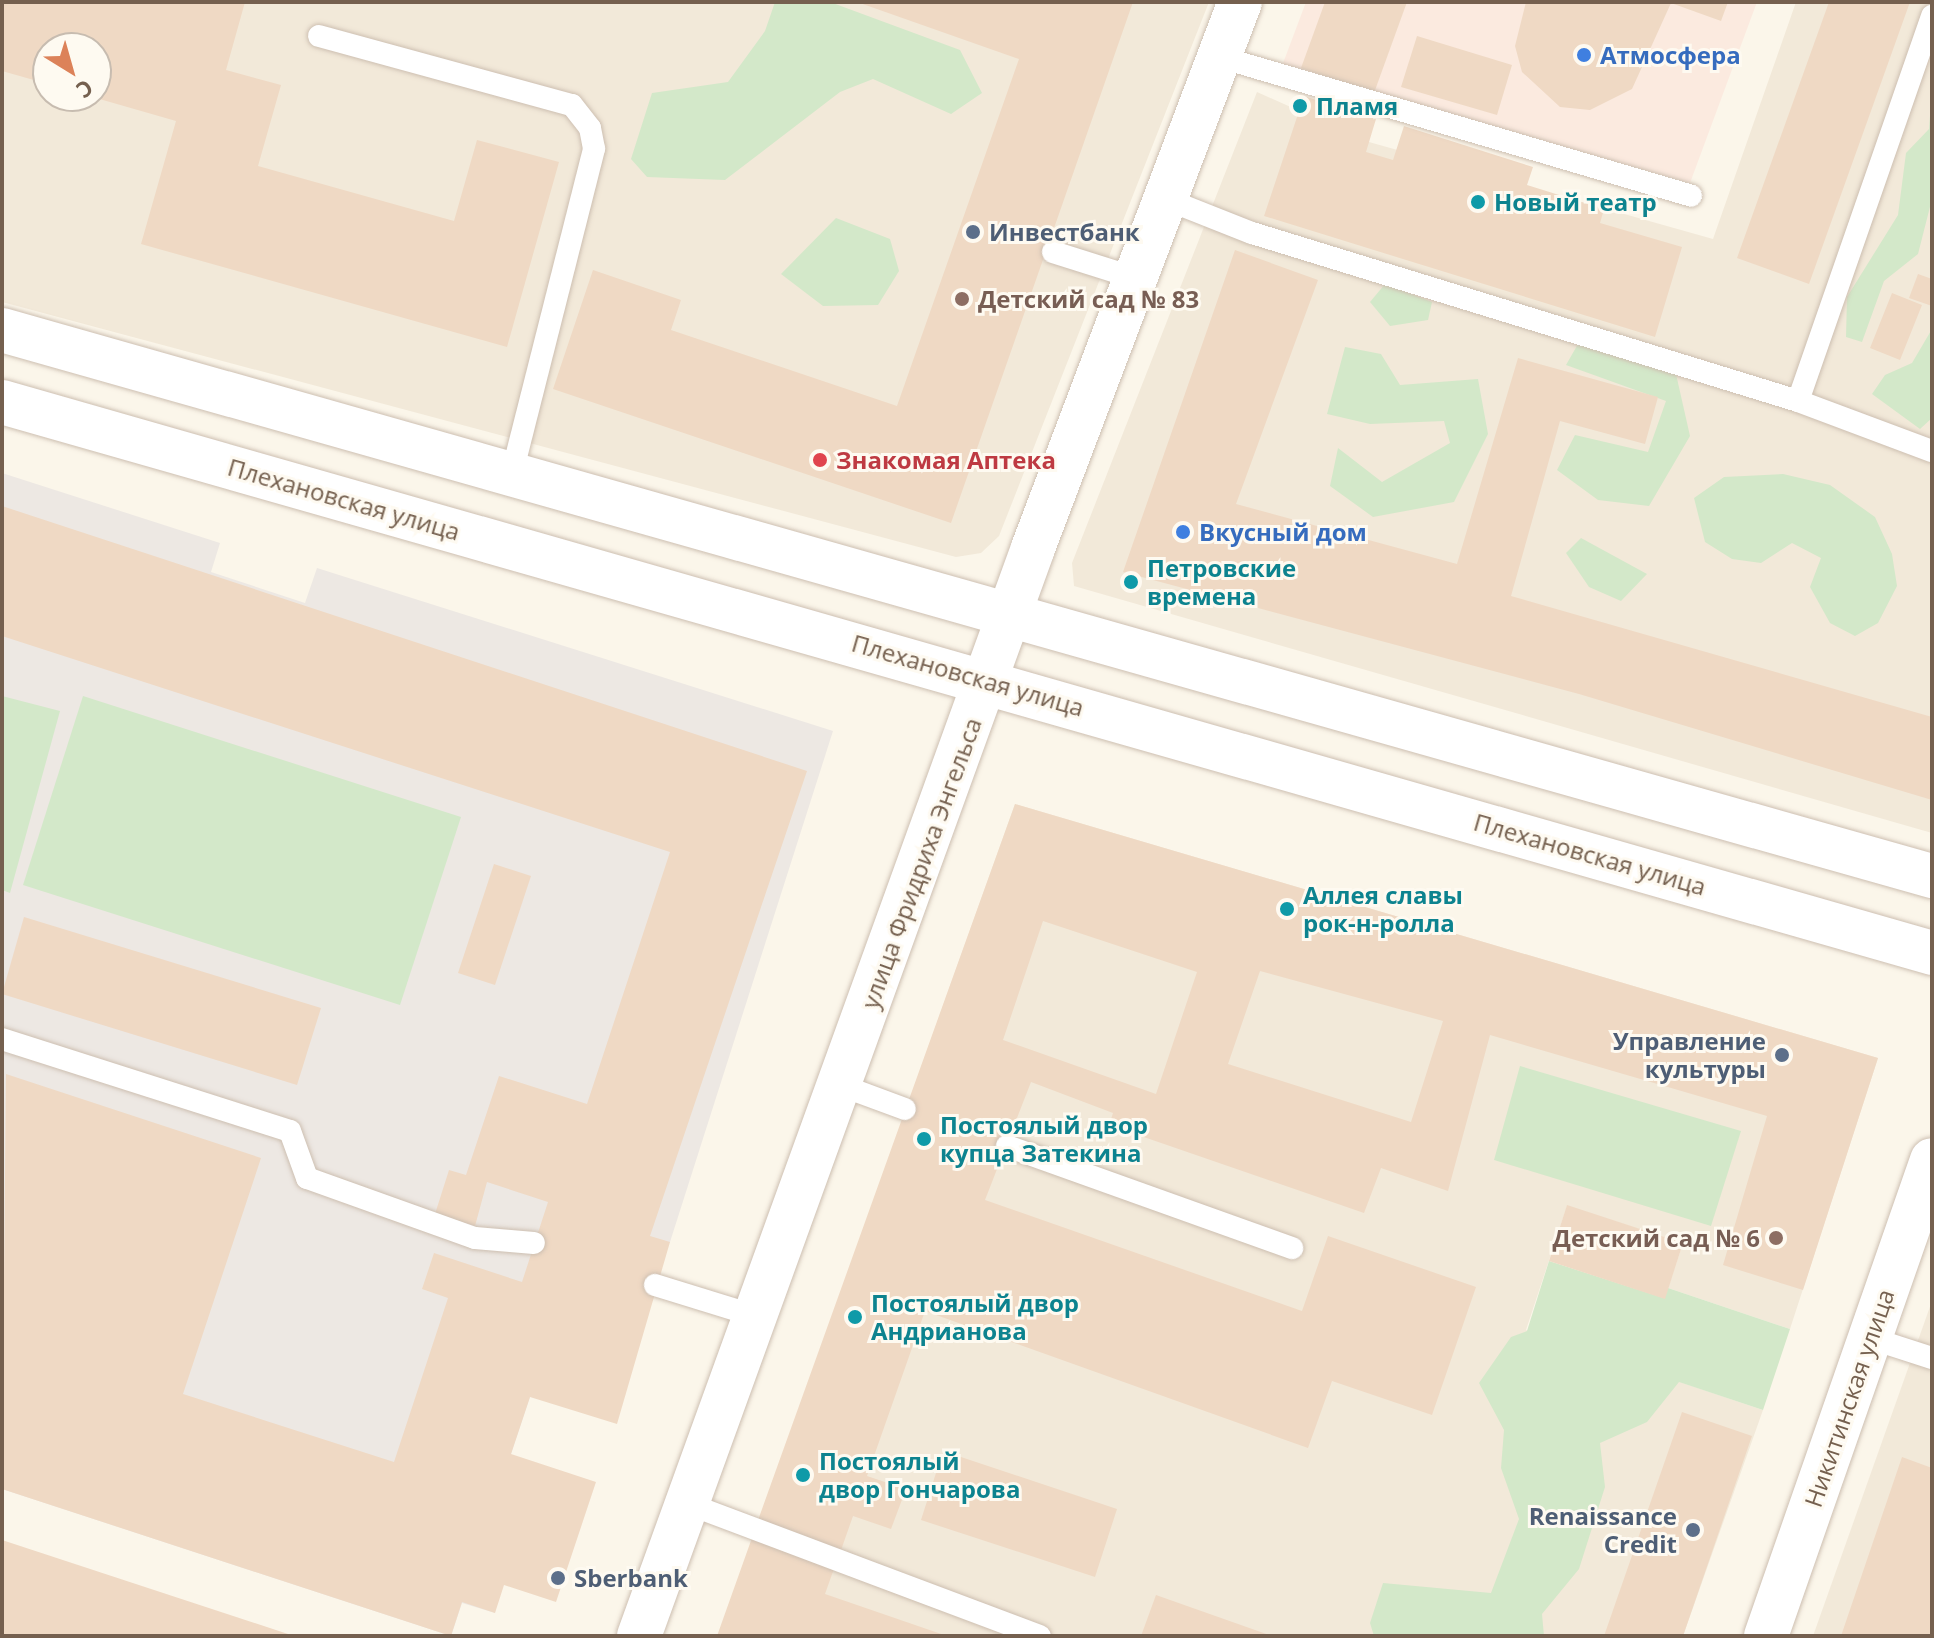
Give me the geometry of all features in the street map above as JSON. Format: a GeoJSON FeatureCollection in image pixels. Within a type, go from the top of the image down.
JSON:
{"type":"FeatureCollection","features":[{"type":"Feature","properties":{"kind":"main road","name":"улица Фридриха Энгельса"},"geometry":{"type":"LineString","coordinates":[[639,1636],[1010,613],[1239,2]]}},
{"type":"Feature","properties":{"kind":"main road"},"geometry":{"type":"LineString","coordinates":[[2,330],[1932,876]]}},
{"type":"Feature","properties":{"kind":"main road","name":"Плехановская улица"},"geometry":{"type":"LineString","coordinates":[[2,402],[1932,953]]}},
{"type":"Feature","properties":{"kind":"main road","name":"Никитинская улица"},"geometry":{"type":"LineString","coordinates":[[1766,1636],[1932,1160]]}},
{"type":"Feature","properties":{"kind":"lane"},"geometry":{"type":"LineString","coordinates":[[1798,401],[1932,16]]}},
{"type":"Feature","properties":{"kind":"lane"},"geometry":{"type":"LineString","coordinates":[[319,36],[572,105],[590,128],[594,149],[512,472]]}},
{"type":"Feature","properties":{"kind":"lane"},"geometry":{"type":"LineString","coordinates":[[1220,57],[1691,196]]}},
{"type":"Feature","properties":{"kind":"lane"},"geometry":{"type":"LineString","coordinates":[[1166,199],[1252,233],[1798,401],[1932,451]]}},
{"type":"Feature","properties":{"kind":"lane"},"geometry":{"type":"LineString","coordinates":[[1053,252],[1135,278]]}},
{"type":"Feature","properties":{"kind":"lane"},"geometry":{"type":"LineString","coordinates":[[2,1039],[290,1131],[307,1178],[475,1238],[534,1243]]}},
{"type":"Feature","properties":{"kind":"lane"},"geometry":{"type":"LineString","coordinates":[[840,1085],[905,1109]]}},
{"type":"Feature","properties":{"kind":"lane"},"geometry":{"type":"LineString","coordinates":[[1007,1146],[1292,1248]]}},
{"type":"Feature","properties":{"kind":"lane"},"geometry":{"type":"LineString","coordinates":[[655,1285],[756,1316]]}},
{"type":"Feature","properties":{"kind":"lane"},"geometry":{"type":"LineString","coordinates":[[1870,1338],[1932,1358]]}},
{"type":"Feature","properties":{"kind":"lane"},"geometry":{"type":"LineString","coordinates":[[686,1503],[1040,1636]]}},
{"type":"Feature","properties":{"kind":"shaded area"},"geometry":{"type":"Polygon","coordinates":[[[2,2],[1209,2],[999,536],[981,553],[956,557],[2,302],[2,2]]]}},
{"type":"Feature","properties":{"kind":"shaded area"},"geometry":{"type":"Polygon","coordinates":[[[1306,2],[1757,2],[1690,183],[1282,66],[1306,2]]]}},
{"type":"Feature","properties":{"kind":"shaded area"},"geometry":{"type":"Polygon","coordinates":[[[1796,2],[1932,2],[1932,833],[1074,586],[1072,563],[1257,92],[1369,142],[1713,239],[1796,2]]]}},
{"type":"Feature","properties":{"kind":"shaded area"},"geometry":{"type":"Polygon","coordinates":[[[2,473],[220,543],[211,572],[305,603],[317,568],[833,731],[670,1242],[530,1397],[511,1454],[495,1613],[462,1603],[451,1636],[2,1489],[2,473]]]}},
{"type":"Feature","properties":{"kind":"shaded area"},"geometry":{"type":"Polygon","coordinates":[[[1015,804],[1878,1058],[1790,1329],[1668,1288],[1683,1243],[1567,1206],[1526,1330],[1763,1410],[1683,1636],[718,1636],[1015,804]]]}},
{"type":"Feature","properties":{"kind":"shaded area"},"geometry":{"type":"Polygon","coordinates":[[[1932,1301],[1932,1636],[1813,1636],[1932,1301]]]}},
{"type":"Feature","properties":{"kind":"green space"},"geometry":{"type":"Polygon","coordinates":[[[775,2],[830,2],[960,50],[982,93],[951,114],[873,79],[840,92],[725,180],[647,177],[631,159],[652,93],[728,82],[765,31],[775,2]]]}},
{"type":"Feature","properties":{"kind":"green space"},"geometry":{"type":"Polygon","coordinates":[[[1932,89],[1932,199],[1918,254],[1884,281],[1862,342],[1846,337],[1847,297],[1898,215],[1906,153],[1929,129],[1932,89]]]}},
{"type":"Feature","properties":{"kind":"green space"},"geometry":{"type":"Polygon","coordinates":[[[836,218],[890,239],[899,271],[878,305],[823,306],[781,274],[836,218]]]}},
{"type":"Feature","properties":{"kind":"green space"},"geometry":{"type":"Polygon","coordinates":[[[1385,284],[1432,302],[1428,320],[1390,326],[1370,302],[1385,284]]]}},
{"type":"Feature","properties":{"kind":"green space"},"geometry":{"type":"Polygon","coordinates":[[[1932,329],[1932,418],[1920,429],[1872,394],[1885,375],[1912,363],[1932,329]]]}},
{"type":"Feature","properties":{"kind":"green space"},"geometry":{"type":"Polygon","coordinates":[[[1578,344],[1676,374],[1690,436],[1649,506],[1598,500],[1557,470],[1575,435],[1648,452],[1666,401],[1566,365],[1578,344]]]}},
{"type":"Feature","properties":{"kind":"green space"},"geometry":{"type":"Polygon","coordinates":[[[1345,347],[1381,354],[1400,385],[1478,379],[1488,434],[1454,502],[1373,517],[1330,486],[1338,448],[1382,482],[1450,443],[1444,421],[1370,424],[1327,414],[1345,347]]]}},
{"type":"Feature","properties":{"kind":"green space"},"geometry":{"type":"Polygon","coordinates":[[[1783,474],[1830,485],[1875,517],[1892,554],[1897,586],[1878,623],[1855,636],[1830,623],[1810,587],[1821,558],[1792,543],[1761,563],[1732,559],[1705,542],[1694,498],[1724,477],[1783,474]]]}},
{"type":"Feature","properties":{"kind":"green space"},"geometry":{"type":"Polygon","coordinates":[[[1581,538],[1647,574],[1621,601],[1589,587],[1566,553],[1581,538]]]}},
{"type":"Feature","properties":{"kind":"green space"},"geometry":{"type":"Polygon","coordinates":[[[2,696],[60,711],[10,893],[2,890],[2,696]]]}},
{"type":"Feature","properties":{"kind":"green space"},"geometry":{"type":"Polygon","coordinates":[[[83,696],[461,817],[400,1005],[23,885],[83,696]]]}},
{"type":"Feature","properties":{"kind":"green space"},"geometry":{"type":"Polygon","coordinates":[[[1520,1066],[1741,1131],[1711,1226],[1494,1160],[1520,1066]]]}},
{"type":"Feature","properties":{"kind":"green space"},"geometry":{"type":"Polygon","coordinates":[[[1549,1261],[1664,1298],[1668,1288],[1790,1329],[1763,1410],[1679,1382],[1647,1422],[1600,1443],[1605,1487],[1579,1569],[1542,1614],[1544,1636],[1374,1636],[1370,1623],[1383,1583],[1491,1593],[1519,1519],[1501,1468],[1504,1430],[1479,1383],[1511,1337],[1527,1331],[1549,1261]]]}},
{"type":"Feature","properties":{"kind":"building"},"geometry":{"type":"Polygon","coordinates":[[[2,2],[245,2],[226,70],[281,85],[258,166],[454,221],[477,140],[559,162],[507,347],[141,244],[176,121],[112,103],[112,32],[32,32],[32,79],[2,71],[2,2]]]}},
{"type":"Feature","properties":{"kind":"building"},"geometry":{"type":"Polygon","coordinates":[[[857,2],[1133,2],[951,523],[553,389],[593,270],[681,300],[671,330],[897,406],[1019,59],[857,2]]]}},
{"type":"Feature","properties":{"kind":"building"},"geometry":{"type":"Polygon","coordinates":[[[1325,2],[1407,2],[1374,93],[1301,68],[1325,2]]]}},
{"type":"Feature","properties":{"kind":"building","name":"Атмосфера"},"geometry":{"type":"Polygon","coordinates":[[[1526,2],[1728,2],[1721,21],[1671,3],[1632,89],[1590,110],[1560,107],[1522,72],[1515,46],[1526,2]]]}},
{"type":"Feature","properties":{"kind":"building"},"geometry":{"type":"Polygon","coordinates":[[[1829,2],[1910,2],[1809,284],[1737,258],[1829,2]]]}},
{"type":"Feature","properties":{"kind":"building"},"geometry":{"type":"Polygon","coordinates":[[[1417,36],[1512,65],[1497,115],[1401,87],[1417,36]]]}},
{"type":"Feature","properties":{"kind":"building"},"geometry":{"type":"Polygon","coordinates":[[[1304,96],[1376,119],[1366,152],[1393,160],[1404,126],[1533,167],[1527,185],[1604,209],[1600,223],[1682,247],[1655,337],[1264,216],[1304,96]]]}},
{"type":"Feature","properties":{"kind":"building"},"geometry":{"type":"Polygon","coordinates":[[[1235,250],[1318,280],[1236,504],[1457,564],[1518,358],[1658,397],[1645,444],[1560,421],[1511,596],[1932,717],[1932,800],[1579,694],[1123,572],[1235,250]]]}},
{"type":"Feature","properties":{"kind":"building"},"geometry":{"type":"Polygon","coordinates":[[[1918,274],[1932,279],[1932,306],[1909,298],[1918,274]]]}},
{"type":"Feature","properties":{"kind":"building"},"geometry":{"type":"Polygon","coordinates":[[[1892,293],[1922,305],[1900,360],[1870,348],[1892,293]]]}},
{"type":"Feature","properties":{"kind":"building"},"geometry":{"type":"Polygon","coordinates":[[[2,506],[807,771],[650,1236],[670,1242],[617,1424],[530,1397],[511,1454],[596,1482],[556,1602],[504,1585],[495,1613],[462,1602],[451,1636],[2,1489],[6,1074],[261,1158],[183,1394],[394,1462],[448,1298],[422,1289],[434,1253],[522,1282],[548,1202],[487,1182],[475,1226],[435,1214],[449,1170],[466,1175],[499,1076],[587,1104],[670,852],[2,636],[2,506]]]}},
{"type":"Feature","properties":{"kind":"building"},"geometry":{"type":"Polygon","coordinates":[[[1015,804],[1878,1058],[1803,1290],[1723,1265],[1767,1116],[1490,1035],[1448,1191],[1381,1168],[1364,1213],[1109,1125],[1113,1113],[1031,1082],[985,1200],[1302,1311],[1328,1236],[1476,1287],[1432,1415],[1332,1381],[1308,1448],[925,1311],[867,1476],[906,1489],[891,1529],[853,1516],[840,1553],[757,1523],[1015,804]],[[1043,921],[1003,1040],[1156,1094],[1197,972],[1043,921]],[[1260,971],[1228,1064],[1411,1122],[1443,1021],[1260,971]]]}},
{"type":"Feature","properties":{"kind":"building"},"geometry":{"type":"Polygon","coordinates":[[[494,864],[531,876],[495,985],[458,973],[494,864]]]}},
{"type":"Feature","properties":{"kind":"building"},"geometry":{"type":"Polygon","coordinates":[[[24,917],[321,1008],[297,1085],[2,994],[24,917]]]}},
{"type":"Feature","properties":{"kind":"building"},"geometry":{"type":"Polygon","coordinates":[[[1567,1205],[1683,1243],[1665,1299],[1549,1261],[1567,1205]]]}},
{"type":"Feature","properties":{"kind":"building"},"geometry":{"type":"Polygon","coordinates":[[[1682,1412],[1752,1436],[1683,1636],[1604,1636],[1682,1412]]]}},
{"type":"Feature","properties":{"kind":"building"},"geometry":{"type":"Polygon","coordinates":[[[943,1451],[1117,1509],[1095,1577],[921,1520],[943,1451]]]}},
{"type":"Feature","properties":{"kind":"building"},"geometry":{"type":"Polygon","coordinates":[[[1902,1457],[1932,1468],[1932,1636],[1841,1636],[1902,1457]]]}},
{"type":"Feature","properties":{"kind":"building"},"geometry":{"type":"Polygon","coordinates":[[[753,1535],[836,1563],[825,1594],[947,1636],[717,1636],[753,1535]]]}},
{"type":"Feature","properties":{"kind":"building"},"geometry":{"type":"Polygon","coordinates":[[[2,1540],[291,1635],[291,1636],[2,1636],[2,1540]]]}},
{"type":"Feature","properties":{"kind":"building"},"geometry":{"type":"Polygon","coordinates":[[[1156,1595],[1272,1636],[1141,1636],[1156,1595]]]}},
{"type":"Feature","properties":{"kind":"place","name":"Атмосфера"},"geometry":{"type":"Point","coordinates":[1584,55]}},
{"type":"Feature","properties":{"kind":"place","name":"Пламя"},"geometry":{"type":"Point","coordinates":[1300,106]}},
{"type":"Feature","properties":{"kind":"place","name":"Новый театр"},"geometry":{"type":"Point","coordinates":[1478,202]}},
{"type":"Feature","properties":{"kind":"place","name":"Инвестбанк"},"geometry":{"type":"Point","coordinates":[973,232]}},
{"type":"Feature","properties":{"kind":"place","name":"Детский сад № 83"},"geometry":{"type":"Point","coordinates":[962,299]}},
{"type":"Feature","properties":{"kind":"place","name":"Знакомая Аптека"},"geometry":{"type":"Point","coordinates":[820,460]}},
{"type":"Feature","properties":{"kind":"place","name":"Вкусный дом"},"geometry":{"type":"Point","coordinates":[1183,532]}},
{"type":"Feature","properties":{"kind":"place","name":"Петровские времена"},"geometry":{"type":"Point","coordinates":[1131,582]}},
{"type":"Feature","properties":{"kind":"place","name":"Аллея славы рок-н-ролла"},"geometry":{"type":"Point","coordinates":[1287,909]}},
{"type":"Feature","properties":{"kind":"place","name":"Управление культуры"},"geometry":{"type":"Point","coordinates":[1782,1055]}},
{"type":"Feature","properties":{"kind":"place","name":"Постоялый двор купца Затекина"},"geometry":{"type":"Point","coordinates":[924,1139]}},
{"type":"Feature","properties":{"kind":"place","name":"Детский сад № 6"},"geometry":{"type":"Point","coordinates":[1776,1238]}},
{"type":"Feature","properties":{"kind":"place","name":"Постоялый двор Андрианова"},"geometry":{"type":"Point","coordinates":[855,1317]}},
{"type":"Feature","properties":{"kind":"place","name":"Постоялый двор Гончарова"},"geometry":{"type":"Point","coordinates":[803,1475]}},
{"type":"Feature","properties":{"kind":"place","name":"Renaissance Credit"},"geometry":{"type":"Point","coordinates":[1693,1530]}},
{"type":"Feature","properties":{"kind":"place","name":"Sberbank"},"geometry":{"type":"Point","coordinates":[558,1578]}}]}
